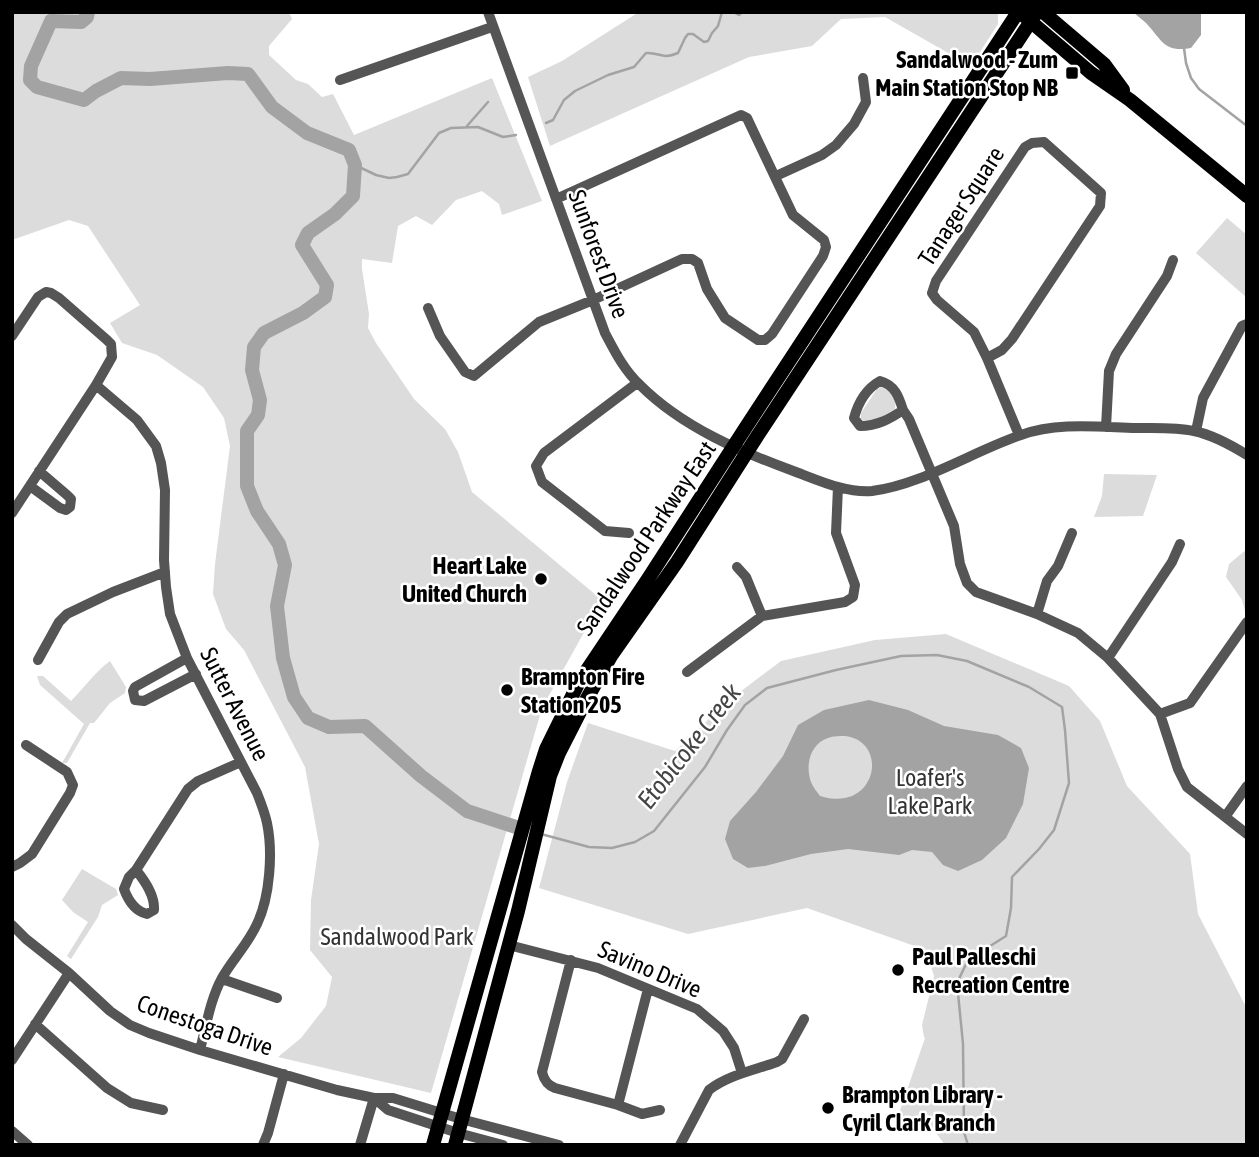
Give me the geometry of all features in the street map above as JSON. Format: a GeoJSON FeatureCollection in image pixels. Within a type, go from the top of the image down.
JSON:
{"type":"FeatureCollection","features":[{"type":"Feature","properties":{"kind":"main road"},"geometry":{"type":"LineString","coordinates":[[1043,12],[1104,64],[1130,100]]}},
{"type":"Feature","properties":{"kind":"main road"},"geometry":{"type":"LineString","coordinates":[[1026,15],[1091,73],[1130,100],[1247,196]]}},
{"type":"Feature","properties":{"kind":"main road","name":"Sandalwood Parkway East"},"geometry":{"type":"LineString","coordinates":[[433,1145],[527,840],[545,752],[579,682],[740,450],[1026,15]]}},
{"type":"Feature","properties":{"kind":"main road","name":"Sandalwood Parkway East"},"geometry":{"type":"LineString","coordinates":[[458,1132],[509,946],[527,840]]}},
{"type":"Feature","properties":{"kind":"street","name":"Sunforest Drive"},"geometry":{"type":"LineString","coordinates":[[488,12],[605,333],[620,363],[637,383],[691,424],[740,450],[838,487],[869,491],[892,488],[1019,435],[1043,428],[1106,427],[1196,431],[1231,445],[1247,456]]}},
{"type":"Feature","properties":{"kind":"street"},"geometry":{"type":"LineString","coordinates":[[340,80],[492,27]]}},
{"type":"Feature","properties":{"kind":"street"},"geometry":{"type":"LineString","coordinates":[[776,176],[822,155],[836,145],[854,124],[866,102],[863,78]]}},
{"type":"Feature","properties":{"kind":"street"},"geometry":{"type":"LineString","coordinates":[[428,308],[440,336],[465,372],[474,376],[539,322],[682,259],[692,259],[698,262],[707,289],[725,318],[758,340],[765,340],[772,334],[823,256],[826,247],[824,240],[793,215],[747,118],[741,115],[556,199]]}},
{"type":"Feature","properties":{"kind":"street","name":"Tanager Square"},"geometry":{"type":"LineString","coordinates":[[987,358],[1002,350],[1012,339],[1100,206],[1101,193],[1044,142],[1025,147],[936,281],[932,293],[974,332],[1019,435]]}},
{"type":"Feature","properties":{"kind":"street"},"geometry":{"type":"LineString","coordinates":[[1106,427],[1109,371],[1116,354],[1167,276],[1173,260]]}},
{"type":"Feature","properties":{"kind":"street"},"geometry":{"type":"LineString","coordinates":[[12,336],[38,297],[46,292],[51,293],[111,344],[112,357],[12,513]]}},
{"type":"Feature","properties":{"kind":"street"},"geometry":{"type":"LineString","coordinates":[[1196,431],[1208,385],[1242,326],[1247,324]]}},
{"type":"Feature","properties":{"kind":"street"},"geometry":{"type":"LineString","coordinates":[[904,410],[890,419],[870,426],[860,426],[854,418],[858,405],[872,386],[880,381],[888,383],[898,394],[954,526],[960,564],[967,583],[976,592],[1037,614],[1078,633],[1108,658],[1160,714],[1178,769],[1188,787],[1247,834]]}},
{"type":"Feature","properties":{"kind":"street"},"geometry":{"type":"LineString","coordinates":[[629,533],[605,531],[542,482],[536,466],[544,453],[637,383]]}},
{"type":"Feature","properties":{"kind":"street","name":"Sutter Avenue"},"geometry":{"type":"LineString","coordinates":[[96,385],[136,421],[156,446],[165,490],[165,572],[170,614],[187,658],[265,812],[269,833],[270,864],[264,904],[257,925],[216,992],[200,1051]]}},
{"type":"Feature","properties":{"kind":"street"},"geometry":{"type":"LineString","coordinates":[[30,486],[60,508],[66,510],[70,507],[71,499],[39,471]]}},
{"type":"Feature","properties":{"kind":"street"},"geometry":{"type":"LineString","coordinates":[[687,672],[762,615],[845,602],[853,597],[855,586],[836,533],[838,487]]}},
{"type":"Feature","properties":{"kind":"street"},"geometry":{"type":"LineString","coordinates":[[1037,614],[1047,581],[1058,566],[1072,533]]}},
{"type":"Feature","properties":{"kind":"street"},"geometry":{"type":"LineString","coordinates":[[1108,658],[1172,562],[1180,544]]}},
{"type":"Feature","properties":{"kind":"street"},"geometry":{"type":"LineString","coordinates":[[737,567],[746,578],[762,615]]}},
{"type":"Feature","properties":{"kind":"street"},"geometry":{"type":"LineString","coordinates":[[38,660],[59,622],[67,614],[113,592],[165,572]]}},
{"type":"Feature","properties":{"kind":"street"},"geometry":{"type":"LineString","coordinates":[[1160,714],[1190,703],[1247,622]]}},
{"type":"Feature","properties":{"kind":"street"},"geometry":{"type":"LineString","coordinates":[[187,658],[135,687],[135,700],[144,701],[196,674]]}},
{"type":"Feature","properties":{"kind":"street"},"geometry":{"type":"LineString","coordinates":[[12,867],[32,854],[73,785],[68,772],[26,745]]}},
{"type":"Feature","properties":{"kind":"street"},"geometry":{"type":"LineString","coordinates":[[136,870],[188,789],[198,781],[241,762]]}},
{"type":"Feature","properties":{"kind":"street"},"geometry":{"type":"LineString","coordinates":[[1225,817],[1247,786]]}},
{"type":"Feature","properties":{"kind":"street","name":"Conestoga Drive"},"geometry":{"type":"LineString","coordinates":[[12,925],[110,1012],[130,1025],[200,1051],[374,1098],[388,1110],[439,1119],[458,1132],[503,1145]]}},
{"type":"Feature","properties":{"kind":"street","name":"Savino Drive"},"geometry":{"type":"LineString","coordinates":[[509,946],[598,968],[697,1009],[723,1031],[734,1048],[742,1073]]}},
{"type":"Feature","properties":{"kind":"street"},"geometry":{"type":"LineString","coordinates":[[571,960],[542,1072],[544,1079],[549,1086],[642,1114],[660,1110]]}},
{"type":"Feature","properties":{"kind":"street"},"geometry":{"type":"LineString","coordinates":[[12,1060],[69,973]]}},
{"type":"Feature","properties":{"kind":"street"},"geometry":{"type":"LineString","coordinates":[[222,979],[277,998]]}},
{"type":"Feature","properties":{"kind":"street"},"geometry":{"type":"LineString","coordinates":[[618,1105],[648,989]]}},
{"type":"Feature","properties":{"kind":"street"},"geometry":{"type":"LineString","coordinates":[[680,1145],[709,1090],[716,1084],[782,1059],[804,1019]]}},
{"type":"Feature","properties":{"kind":"street"},"geometry":{"type":"LineString","coordinates":[[36,1024],[107,1088],[131,1103],[163,1110]]}},
{"type":"Feature","properties":{"kind":"street"},"geometry":{"type":"LineString","coordinates":[[262,1145],[268,1133],[284,1074]]}},
{"type":"Feature","properties":{"kind":"street"},"geometry":{"type":"LineString","coordinates":[[360,1145],[374,1098]]}},
{"type":"Feature","properties":{"kind":"street"},"geometry":{"type":"LineString","coordinates":[[12,1131],[28,1145]]}},
{"type":"Feature","properties":{"kind":"street","name":"Conestoga Drive"},"geometry":{"type":"LineString","coordinates":[[458,1132],[559,1145]]}},
{"type":"Feature","properties":{"kind":"green space","name":"Sandalwood Park"},"geometry":{"type":"Polygon","coordinates":[[[12,12],[289,12],[292,19],[269,46],[269,55],[296,80],[308,84],[322,97],[333,94],[354,135],[492,78],[542,201],[502,215],[499,204],[482,191],[456,200],[432,225],[416,216],[398,226],[392,263],[362,259],[369,314],[368,328],[414,399],[445,429],[458,452],[472,492],[602,600],[542,708],[431,1093],[278,1057],[301,1038],[326,1006],[332,977],[310,950],[311,900],[319,844],[305,767],[244,650],[226,629],[213,594],[230,446],[224,418],[203,387],[157,355],[122,343],[110,323],[140,305],[88,226],[69,220],[12,240],[12,12]]]}},
{"type":"Feature","properties":{"kind":"green space"},"geometry":{"type":"Polygon","coordinates":[[[639,12],[998,12],[998,24],[971,66],[885,17],[841,19],[812,46],[749,57],[550,146],[528,77],[562,61],[639,12]]]}},
{"type":"Feature","properties":{"kind":"green space"},"geometry":{"type":"Polygon","coordinates":[[[1227,218],[1247,235],[1247,298],[1196,253],[1227,218]]]}},
{"type":"Feature","properties":{"kind":"green space"},"geometry":{"type":"Polygon","coordinates":[[[881,387],[893,395],[895,409],[874,420],[861,419],[861,413],[881,387]]]}},
{"type":"Feature","properties":{"kind":"green space"},"geometry":{"type":"Polygon","coordinates":[[[1104,474],[1157,475],[1143,516],[1094,517],[1102,496],[1104,474]]]}},
{"type":"Feature","properties":{"kind":"green space"},"geometry":{"type":"Polygon","coordinates":[[[1247,549],[1246,615],[1242,600],[1226,577],[1229,564],[1247,549]]]}},
{"type":"Feature","properties":{"kind":"green space","name":"Loafer's Lake Park"},"geometry":{"type":"Polygon","coordinates":[[[946,634],[1069,686],[1100,721],[1127,786],[1190,854],[1198,914],[1247,1009],[1247,1145],[945,1145],[928,1122],[898,1116],[925,1038],[922,1025],[934,976],[926,950],[807,908],[688,934],[539,888],[567,782],[588,723],[675,751],[728,701],[781,661],[875,640],[946,634]]]}},
{"type":"Feature","properties":{"kind":"green space"},"geometry":{"type":"Polygon","coordinates":[[[110,661],[126,687],[125,693],[110,703],[94,723],[90,723],[67,763],[62,763],[84,724],[40,685],[37,676],[43,676],[71,701],[110,661]]]}},
{"type":"Feature","properties":{"kind":"green space"},"geometry":{"type":"Polygon","coordinates":[[[82,869],[116,889],[118,895],[102,905],[98,917],[71,959],[67,956],[88,922],[62,900],[82,869]]]}},
{"type":"Feature","properties":{"kind":"shaded area"},"geometry":{"type":"Polygon","coordinates":[[[1133,12],[1201,12],[1201,35],[1191,48],[1169,47],[1133,12]]]}},
{"type":"Feature","properties":{"kind":"shaded area"},"geometry":{"type":"Polygon","coordinates":[[[869,700],[908,710],[944,726],[998,735],[1021,748],[1029,768],[1023,804],[1006,838],[982,860],[958,871],[943,865],[932,852],[912,850],[899,855],[848,849],[748,868],[733,859],[725,839],[730,821],[783,756],[798,725],[824,710],[869,700]],[[845,736],[832,737],[822,741],[813,750],[809,775],[820,796],[839,799],[854,795],[865,786],[871,775],[872,762],[868,750],[859,741],[845,736]]]}},
{"type":"Feature","properties":{"kind":"waterway","name":"Etobicoke Creek"},"geometry":{"type":"LineString","coordinates":[[88,12],[81,22],[51,21],[31,66],[30,80],[37,87],[84,100],[121,78],[248,74],[272,107],[307,133],[349,150],[355,165],[353,196],[335,214],[308,233],[302,245],[327,285],[325,297],[303,313],[264,333],[254,347],[252,370],[260,400],[258,415],[247,431],[247,486],[257,511],[279,544],[285,565],[277,606],[283,658],[294,697],[308,718],[329,727],[365,726],[421,776],[467,811],[516,827]]}},
{"type":"Feature","properties":{"kind":"waterway"},"geometry":{"type":"LineString","coordinates":[[546,123],[553,120],[564,100],[575,91],[608,75],[634,67],[646,53],[664,56],[678,53],[688,34],[693,34],[704,42],[708,41],[718,26],[722,12]]}},
{"type":"Feature","properties":{"kind":"waterway"},"geometry":{"type":"LineString","coordinates":[[733,12],[739,15],[742,12]]}},
{"type":"Feature","properties":{"kind":"waterway"},"geometry":{"type":"LineString","coordinates":[[1184,48],[1191,78],[1199,89],[1247,126]]}},
{"type":"Feature","properties":{"kind":"waterway"},"geometry":{"type":"LineString","coordinates":[[467,126],[488,102]]}},
{"type":"Feature","properties":{"kind":"waterway"},"geometry":{"type":"LineString","coordinates":[[355,165],[376,175],[397,177],[408,174],[439,133],[451,128],[478,127],[503,137],[516,135]]}},
{"type":"Feature","properties":{"kind":"waterway","name":"Etobicoke Creek"},"geometry":{"type":"LineString","coordinates":[[541,834],[589,847],[612,848],[635,842],[654,831],[705,767],[745,705],[767,688],[836,670],[901,656],[937,655],[967,661],[1029,687],[1062,707],[1069,783],[1054,830],[1012,877],[1011,908],[1006,936],[968,960],[957,983],[963,1044],[964,1132],[968,1145]]}},
{"type":"Feature","properties":{"kind":"place","name":"Sandalwood - Zum Main Station Stop NB"},"geometry":{"type":"Point","coordinates":[1072,73]}},
{"type":"Feature","properties":{"kind":"place","name":"Heart Lake United Church"},"geometry":{"type":"Point","coordinates":[541,579]}},
{"type":"Feature","properties":{"kind":"place","name":"Brampton Fire Station 205"},"geometry":{"type":"Point","coordinates":[507,690]}},
{"type":"Feature","properties":{"kind":"place","name":"Paul Palleschi Recreation Centre"},"geometry":{"type":"Point","coordinates":[898,970]}},
{"type":"Feature","properties":{"kind":"place","name":"Brampton Library - Cyril Clark Branch"},"geometry":{"type":"Point","coordinates":[828,1108]}}]}
